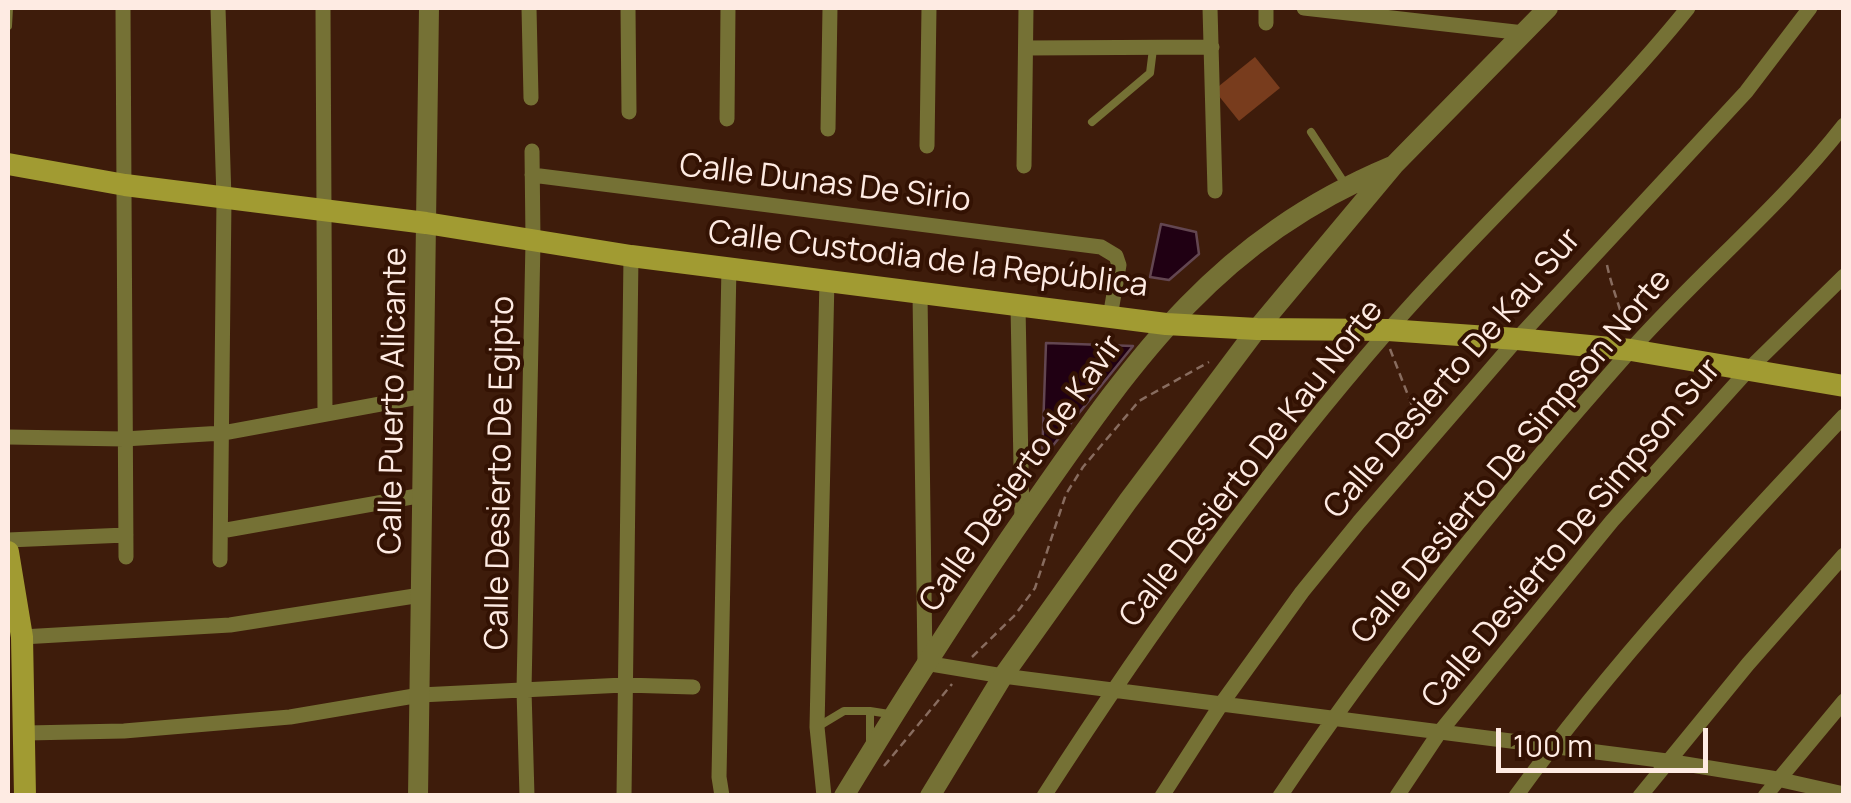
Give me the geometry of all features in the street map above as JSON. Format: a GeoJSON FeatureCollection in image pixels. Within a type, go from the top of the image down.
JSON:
{"type":"FeatureCollection","features":[{"type":"Feature","properties":{"kind":"main road","name":"Calle Custodia de la República"},"geometry":{"type":"LineString","coordinates":[[8,164],[125,185],[426,223],[631,256],[1166,324],[1384,336],[1517,338],[1750,368],[1844,386]]}},
{"type":"Feature","properties":{"kind":"main road"},"geometry":{"type":"LineString","coordinates":[[8,552],[22,637],[25,796]]}},
{"type":"Feature","properties":{"kind":"street"},"geometry":{"type":"LineString","coordinates":[[123,8],[126,557]]}},
{"type":"Feature","properties":{"kind":"street"},"geometry":{"type":"LineString","coordinates":[[218,8],[224,199],[220,560]]}},
{"type":"Feature","properties":{"kind":"street"},"geometry":{"type":"LineString","coordinates":[[324,8],[325,414]]}},
{"type":"Feature","properties":{"kind":"street","name":"Calle Puerto Alicante"},"geometry":{"type":"LineString","coordinates":[[418,796],[429,8]]}},
{"type":"Feature","properties":{"kind":"street"},"geometry":{"type":"LineString","coordinates":[[529,8],[530,98]]}},
{"type":"Feature","properties":{"kind":"street"},"geometry":{"type":"LineString","coordinates":[[628,8],[628,112]]}},
{"type":"Feature","properties":{"kind":"street"},"geometry":{"type":"LineString","coordinates":[[727,119],[728,8]]}},
{"type":"Feature","properties":{"kind":"street"},"geometry":{"type":"LineString","coordinates":[[828,129],[830,8]]}},
{"type":"Feature","properties":{"kind":"street"},"geometry":{"type":"LineString","coordinates":[[927,146],[929,8]]}},
{"type":"Feature","properties":{"kind":"street"},"geometry":{"type":"LineString","coordinates":[[1024,166],[1026,8]]}},
{"type":"Feature","properties":{"kind":"street"},"geometry":{"type":"LineString","coordinates":[[1210,8],[1215,191]]}},
{"type":"Feature","properties":{"kind":"street"},"geometry":{"type":"LineString","coordinates":[[1304,8],[1524,33]]}},
{"type":"Feature","properties":{"kind":"street","name":"Calle Desierto de Kavir"},"geometry":{"type":"LineString","coordinates":[[930,796],[1003,676],[1258,329],[1394,166],[1548,8]]}},
{"type":"Feature","properties":{"kind":"street","name":"Calle Desierto De Kau Norte"},"geometry":{"type":"LineString","coordinates":[[1044,796],[1112,690],[1262,487],[1384,336],[1643,61],[1688,8]]}},
{"type":"Feature","properties":{"kind":"street","name":"Calle Desierto De Kau Sur"},"geometry":{"type":"LineString","coordinates":[[1162,796],[1222,703],[1302,592],[1517,338],[1746,92],[1810,8]]}},
{"type":"Feature","properties":{"kind":"street"},"geometry":{"type":"LineString","coordinates":[[1026,48],[1212,47]]}},
{"type":"Feature","properties":{"kind":"street","name":"Calle Desierto De Simpson Norte"},"geometry":{"type":"LineString","coordinates":[[1280,796],[1333,717],[1473,536],[1627,350],[1807,168],[1844,124]]}},
{"type":"Feature","properties":{"kind":"street","name":"Calle Desierto De Egipto"},"geometry":{"type":"LineString","coordinates":[[527,796],[524,690],[534,241],[532,151]]}},
{"type":"Feature","properties":{"kind":"street","name":"Calle Desierto de Kavir"},"geometry":{"type":"LineString","coordinates":[[844,796],[926,662],[1022,520],[1103,403],[1166,324],[1235,258],[1274,229],[1346,186],[1394,166]]}},
{"type":"Feature","properties":{"kind":"street","name":"Calle Dunas De Sirio"},"geometry":{"type":"LineString","coordinates":[[532,175],[1110,250],[1119,265],[1110,317]]}},
{"type":"Feature","properties":{"kind":"street"},"geometry":{"type":"LineString","coordinates":[[624,796],[631,256]]}},
{"type":"Feature","properties":{"kind":"street"},"geometry":{"type":"LineString","coordinates":[[722,796],[719,776],[730,266]]}},
{"type":"Feature","properties":{"kind":"street","name":"Calle Desierto De Simpson Sur"},"geometry":{"type":"LineString","coordinates":[[1397,796],[1440,732],[1612,520],[1750,368],[1844,276]]}},
{"type":"Feature","properties":{"kind":"street"},"geometry":{"type":"LineString","coordinates":[[824,796],[817,728],[827,279]]}},
{"type":"Feature","properties":{"kind":"street"},"geometry":{"type":"LineString","coordinates":[[920,293],[926,662],[1003,676],[1667,761],[1844,794]]}},
{"type":"Feature","properties":{"kind":"street"},"geometry":{"type":"LineString","coordinates":[[1018,306],[1022,520]]}},
{"type":"Feature","properties":{"kind":"street"},"geometry":{"type":"LineString","coordinates":[[8,437],[124,439],[223,433],[424,396]]}},
{"type":"Feature","properties":{"kind":"street"},"geometry":{"type":"LineString","coordinates":[[1516,796],[1552,746],[1724,544],[1844,416]]}},
{"type":"Feature","properties":{"kind":"street"},"geometry":{"type":"LineString","coordinates":[[221,531],[423,496]]}},
{"type":"Feature","properties":{"kind":"street"},"geometry":{"type":"LineString","coordinates":[[8,540],[126,535]]}},
{"type":"Feature","properties":{"kind":"street"},"geometry":{"type":"LineString","coordinates":[[1640,796],[1844,555]]}},
{"type":"Feature","properties":{"kind":"street"},"geometry":{"type":"LineString","coordinates":[[22,637],[230,625],[422,594]]}},
{"type":"Feature","properties":{"kind":"street"},"geometry":{"type":"LineString","coordinates":[[26,733],[290,717],[420,695],[624,685],[693,687]]}},
{"type":"Feature","properties":{"kind":"street"},"geometry":{"type":"LineString","coordinates":[[1765,796],[1844,701]]}},
{"type":"Feature","properties":{"kind":"lane"},"geometry":{"type":"LineString","coordinates":[[8,26],[9,8]]}},
{"type":"Feature","properties":{"kind":"lane"},"geometry":{"type":"LineString","coordinates":[[1092,122],[1150,73],[1153,49]]}},
{"type":"Feature","properties":{"kind":"lane"},"geometry":{"type":"LineString","coordinates":[[1311,132],[1361,206]]}},
{"type":"Feature","properties":{"kind":"lane"},"geometry":{"type":"LineString","coordinates":[[817,728],[844,711],[893,715]]}},
{"type":"Feature","properties":{"kind":"lane"},"geometry":{"type":"LineString","coordinates":[[870,711],[868,740],[874,748]]}},
{"type":"Feature","properties":{"kind":"path"},"geometry":{"type":"LineString","coordinates":[[1599,249],[1605,259],[1610,288],[1617,296],[1627,350]]}},
{"type":"Feature","properties":{"kind":"path"},"geometry":{"type":"LineString","coordinates":[[1384,336],[1413,408]]}},
{"type":"Feature","properties":{"kind":"path"},"geometry":{"type":"LineString","coordinates":[[876,775],[948,691],[961,668],[1035,588],[1066,494],[1083,466],[1127,412],[1154,391],[1218,357]]}},
{"type":"Feature","properties":{"kind":"shaded area"},"geometry":{"type":"Polygon","coordinates":[[[1255,57],[1280,88],[1239,121],[1214,90],[1255,57]]]}},
{"type":"Feature","properties":{"kind":"shaded area"},"geometry":{"type":"Polygon","coordinates":[[[1161,224],[1196,232],[1199,254],[1169,280],[1150,277],[1161,224]]]}},
{"type":"Feature","properties":{"kind":"shaded area"},"geometry":{"type":"Polygon","coordinates":[[[1046,343],[1133,346],[1042,459],[1046,343]]]}}]}
